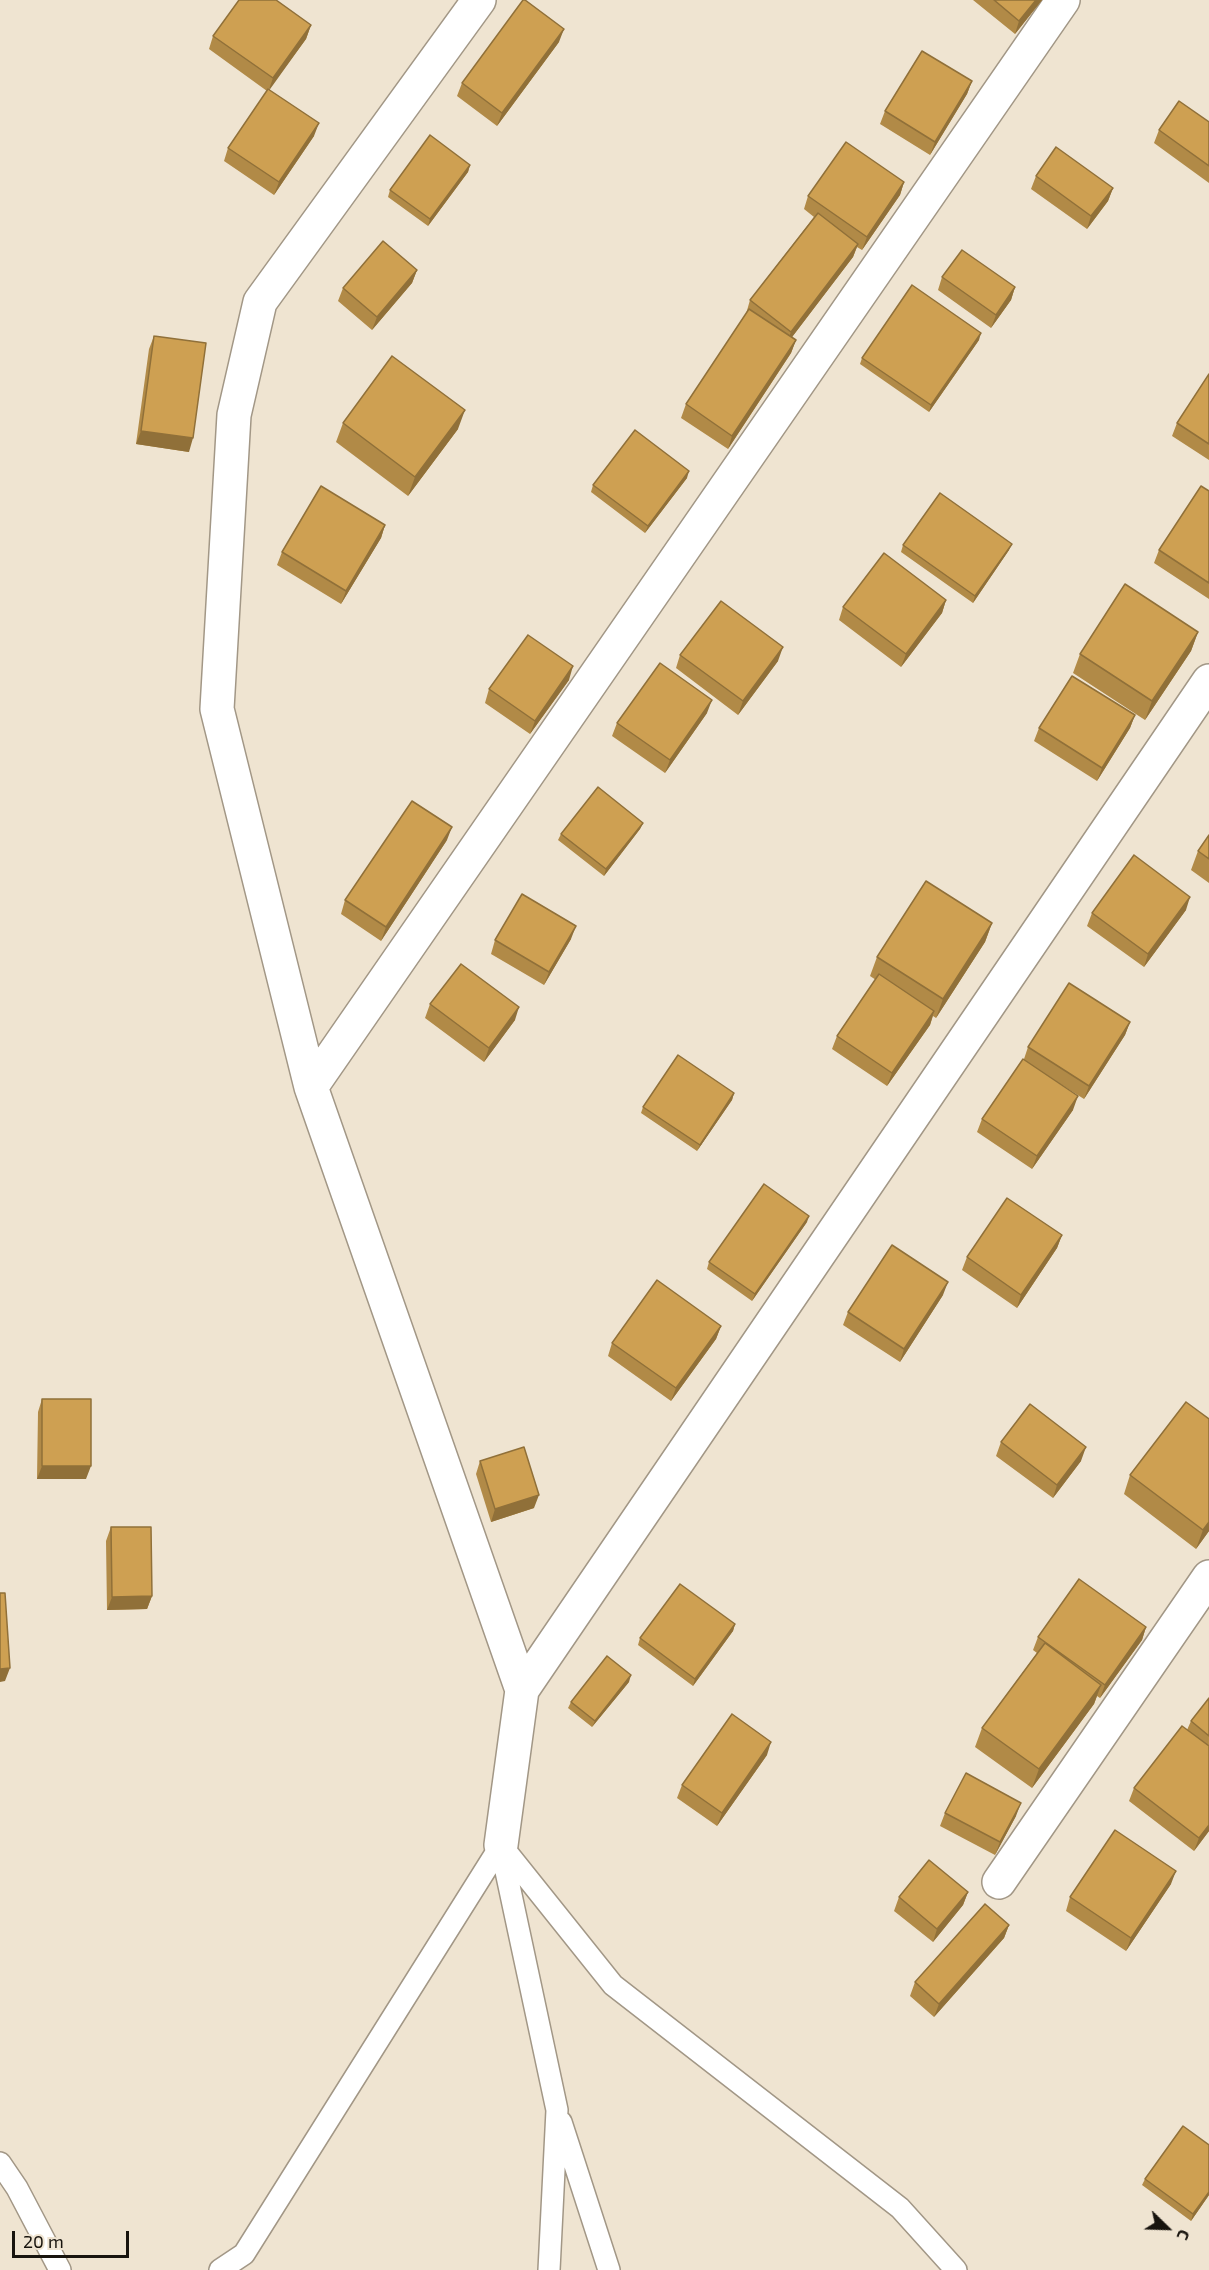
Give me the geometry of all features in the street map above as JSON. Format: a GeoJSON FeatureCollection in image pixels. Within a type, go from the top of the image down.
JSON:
{"type":"FeatureCollection","features":[{"type":"Feature","properties":{"kind":"street"},"geometry":{"type":"LineString","coordinates":[[479,0],[260,302],[234,416],[217,709],[311,1087],[522,1690]]}},
{"type":"Feature","properties":{"kind":"street"},"geometry":{"type":"LineString","coordinates":[[311,1087],[1063,0]]}},
{"type":"Feature","properties":{"kind":"street"},"geometry":{"type":"LineString","coordinates":[[501,1845],[522,1690],[1209,681]]}},
{"type":"Feature","properties":{"kind":"street"},"geometry":{"type":"LineString","coordinates":[[999,1882],[1209,1577]]}},
{"type":"Feature","properties":{"kind":"lane"},"geometry":{"type":"LineString","coordinates":[[501,1845],[557,2110],[609,2270]]}},
{"type":"Feature","properties":{"kind":"lane"},"geometry":{"type":"LineString","coordinates":[[220,2270],[244,2254],[501,1845]]}},
{"type":"Feature","properties":{"kind":"lane"},"geometry":{"type":"LineString","coordinates":[[501,1845],[613,1985],[900,2208],[956,2270]]}},
{"type":"Feature","properties":{"kind":"lane"},"geometry":{"type":"LineString","coordinates":[[549,2270],[557,2110]]}},
{"type":"Feature","properties":{"kind":"lane"},"geometry":{"type":"LineString","coordinates":[[0,2163],[17,2188],[60,2270]]}},
{"type":"Feature","properties":{"kind":"building"},"geometry":{"type":"Polygon","coordinates":[[[239,0],[276,0],[311,25],[273,78],[213,36],[239,0]]]}},
{"type":"Feature","properties":{"kind":"building"},"geometry":{"type":"Polygon","coordinates":[[[523,0],[564,29],[502,113],[462,83],[523,0]]]}},
{"type":"Feature","properties":{"kind":"building"},"geometry":{"type":"Polygon","coordinates":[[[994,0],[1036,0],[1019,21],[994,0]]]}},
{"type":"Feature","properties":{"kind":"building"},"geometry":{"type":"Polygon","coordinates":[[[922,51],[972,81],[935,142],[885,111],[922,51]]]}},
{"type":"Feature","properties":{"kind":"building"},"geometry":{"type":"Polygon","coordinates":[[[268,89],[319,123],[279,182],[228,148],[268,89]]]}},
{"type":"Feature","properties":{"kind":"building"},"geometry":{"type":"Polygon","coordinates":[[[1179,101],[1209,122],[1209,166],[1159,130],[1179,101]]]}},
{"type":"Feature","properties":{"kind":"building"},"geometry":{"type":"Polygon","coordinates":[[[430,135],[470,165],[430,219],[390,190],[430,135]]]}},
{"type":"Feature","properties":{"kind":"building"},"geometry":{"type":"Polygon","coordinates":[[[846,142],[904,182],[867,237],[808,196],[846,142]]]}},
{"type":"Feature","properties":{"kind":"building"},"geometry":{"type":"Polygon","coordinates":[[[1056,147],[1113,188],[1091,216],[1036,176],[1056,147]]]}},
{"type":"Feature","properties":{"kind":"building"},"geometry":{"type":"Polygon","coordinates":[[[818,213],[858,244],[791,332],[750,300],[818,213]]]}},
{"type":"Feature","properties":{"kind":"building"},"geometry":{"type":"Polygon","coordinates":[[[383,241],[417,270],[377,317],[343,288],[383,241]]]}},
{"type":"Feature","properties":{"kind":"building"},"geometry":{"type":"Polygon","coordinates":[[[962,250],[1015,287],[996,315],[942,277],[962,250]]]}},
{"type":"Feature","properties":{"kind":"building"},"geometry":{"type":"Polygon","coordinates":[[[912,285],[981,333],[931,405],[862,358],[912,285]]]}},
{"type":"Feature","properties":{"kind":"building"},"geometry":{"type":"Polygon","coordinates":[[[749,309],[796,340],[732,436],[686,404],[749,309]]]}},
{"type":"Feature","properties":{"kind":"building"},"geometry":{"type":"Polygon","coordinates":[[[154,336],[206,343],[193,438],[141,431],[154,336]]]}},
{"type":"Feature","properties":{"kind":"building"},"geometry":{"type":"Polygon","coordinates":[[[392,356],[465,410],[415,477],[343,423],[392,356]]]}},
{"type":"Feature","properties":{"kind":"building"},"geometry":{"type":"Polygon","coordinates":[[[1209,374],[1209,444],[1177,423],[1209,374]]]}},
{"type":"Feature","properties":{"kind":"building"},"geometry":{"type":"Polygon","coordinates":[[[635,430],[689,471],[648,526],[593,485],[635,430]]]}},
{"type":"Feature","properties":{"kind":"building"},"geometry":{"type":"Polygon","coordinates":[[[321,486],[385,525],[346,591],[282,552],[321,486]]]}},
{"type":"Feature","properties":{"kind":"building"},"geometry":{"type":"Polygon","coordinates":[[[1201,486],[1209,491],[1209,583],[1159,550],[1201,486]]]}},
{"type":"Feature","properties":{"kind":"building"},"geometry":{"type":"Polygon","coordinates":[[[940,493],[1012,544],[975,596],[903,545],[940,493]]]}},
{"type":"Feature","properties":{"kind":"building"},"geometry":{"type":"Polygon","coordinates":[[[884,553],[946,600],[906,654],[843,607],[884,553]]]}},
{"type":"Feature","properties":{"kind":"building"},"geometry":{"type":"Polygon","coordinates":[[[1125,584],[1198,632],[1152,701],[1080,654],[1125,584]]]}},
{"type":"Feature","properties":{"kind":"building"},"geometry":{"type":"Polygon","coordinates":[[[721,601],[783,647],[743,701],[680,655],[721,601]]]}},
{"type":"Feature","properties":{"kind":"building"},"geometry":{"type":"Polygon","coordinates":[[[528,635],[573,666],[535,721],[489,689],[528,635]]]}},
{"type":"Feature","properties":{"kind":"building"},"geometry":{"type":"Polygon","coordinates":[[[660,663],[712,700],[670,760],[617,723],[660,663]]]}},
{"type":"Feature","properties":{"kind":"building"},"geometry":{"type":"Polygon","coordinates":[[[1072,676],[1135,715],[1102,768],[1039,728],[1072,676]]]}},
{"type":"Feature","properties":{"kind":"building"},"geometry":{"type":"Polygon","coordinates":[[[598,787],[643,823],[606,869],[561,834],[598,787]]]}},
{"type":"Feature","properties":{"kind":"building"},"geometry":{"type":"Polygon","coordinates":[[[412,801],[452,827],[386,927],[345,900],[412,801]]]}},
{"type":"Feature","properties":{"kind":"building"},"geometry":{"type":"Polygon","coordinates":[[[1209,835],[1209,859],[1198,851],[1209,835]]]}},
{"type":"Feature","properties":{"kind":"building"},"geometry":{"type":"Polygon","coordinates":[[[1134,855],[1190,897],[1148,954],[1092,913],[1134,855]]]}},
{"type":"Feature","properties":{"kind":"building"},"geometry":{"type":"Polygon","coordinates":[[[926,881],[992,923],[943,999],[877,957],[926,881]]]}},
{"type":"Feature","properties":{"kind":"building"},"geometry":{"type":"Polygon","coordinates":[[[522,894],[576,926],[549,972],[495,940],[522,894]]]}},
{"type":"Feature","properties":{"kind":"building"},"geometry":{"type":"Polygon","coordinates":[[[461,964],[519,1007],[489,1048],[430,1004],[461,964]]]}},
{"type":"Feature","properties":{"kind":"building"},"geometry":{"type":"Polygon","coordinates":[[[879,974],[934,1011],[892,1073],[837,1036],[879,974]]]}},
{"type":"Feature","properties":{"kind":"building"},"geometry":{"type":"Polygon","coordinates":[[[1069,983],[1130,1022],[1089,1086],[1028,1047],[1069,983]]]}},
{"type":"Feature","properties":{"kind":"building"},"geometry":{"type":"Polygon","coordinates":[[[678,1055],[734,1093],[700,1145],[643,1107],[678,1055]]]}},
{"type":"Feature","properties":{"kind":"building"},"geometry":{"type":"Polygon","coordinates":[[[1023,1059],[1078,1096],[1037,1156],[982,1119],[1023,1059]]]}},
{"type":"Feature","properties":{"kind":"building"},"geometry":{"type":"Polygon","coordinates":[[[764,1184],[809,1216],[755,1294],[709,1262],[764,1184]]]}},
{"type":"Feature","properties":{"kind":"building"},"geometry":{"type":"Polygon","coordinates":[[[1007,1198],[1062,1235],[1021,1295],[967,1257],[1007,1198]]]}},
{"type":"Feature","properties":{"kind":"building"},"geometry":{"type":"Polygon","coordinates":[[[892,1245],[948,1282],[904,1349],[848,1312],[892,1245]]]}},
{"type":"Feature","properties":{"kind":"building"},"geometry":{"type":"Polygon","coordinates":[[[657,1280],[721,1326],[676,1388],[612,1343],[657,1280]]]}},
{"type":"Feature","properties":{"kind":"building"},"geometry":{"type":"Polygon","coordinates":[[[42,1399],[91,1399],[91,1466],[42,1466],[42,1399]]]}},
{"type":"Feature","properties":{"kind":"building"},"geometry":{"type":"Polygon","coordinates":[[[1186,1402],[1209,1419],[1209,1522],[1203,1530],[1130,1475],[1186,1402]]]}},
{"type":"Feature","properties":{"kind":"building"},"geometry":{"type":"Polygon","coordinates":[[[1030,1404],[1086,1447],[1057,1485],[1001,1442],[1030,1404]]]}},
{"type":"Feature","properties":{"kind":"building"},"geometry":{"type":"Polygon","coordinates":[[[524,1447],[539,1495],[495,1509],[480,1461],[524,1447]]]}},
{"type":"Feature","properties":{"kind":"building"},"geometry":{"type":"Polygon","coordinates":[[[111,1527],[151,1527],[152,1596],[112,1597],[111,1527]]]}},
{"type":"Feature","properties":{"kind":"building"},"geometry":{"type":"Polygon","coordinates":[[[1079,1579],[1146,1627],[1105,1685],[1038,1637],[1079,1579]]]}},
{"type":"Feature","properties":{"kind":"building"},"geometry":{"type":"Polygon","coordinates":[[[680,1584],[735,1624],[695,1679],[640,1638],[680,1584]]]}},
{"type":"Feature","properties":{"kind":"building"},"geometry":{"type":"Polygon","coordinates":[[[0,1593],[5,1593],[10,1668],[0,1669],[0,1593]]]}},
{"type":"Feature","properties":{"kind":"building"},"geometry":{"type":"Polygon","coordinates":[[[1045,1643],[1101,1685],[1039,1769],[982,1728],[1045,1643]]]}},
{"type":"Feature","properties":{"kind":"building"},"geometry":{"type":"Polygon","coordinates":[[[607,1656],[631,1675],[595,1721],[571,1702],[607,1656]]]}},
{"type":"Feature","properties":{"kind":"building"},"geometry":{"type":"Polygon","coordinates":[[[1209,1698],[1209,1736],[1191,1721],[1209,1698]]]}},
{"type":"Feature","properties":{"kind":"building"},"geometry":{"type":"Polygon","coordinates":[[[732,1714],[771,1742],[722,1813],[682,1785],[732,1714]]]}},
{"type":"Feature","properties":{"kind":"building"},"geometry":{"type":"Polygon","coordinates":[[[1182,1726],[1209,1746],[1209,1825],[1199,1838],[1134,1788],[1182,1726]]]}},
{"type":"Feature","properties":{"kind":"building"},"geometry":{"type":"Polygon","coordinates":[[[966,1773],[1021,1803],[1000,1842],[945,1813],[966,1773]]]}},
{"type":"Feature","properties":{"kind":"building"},"geometry":{"type":"Polygon","coordinates":[[[1115,1830],[1176,1871],[1131,1938],[1070,1897],[1115,1830]]]}},
{"type":"Feature","properties":{"kind":"building"},"geometry":{"type":"Polygon","coordinates":[[[929,1860],[968,1892],[937,1929],[899,1897],[929,1860]]]}},
{"type":"Feature","properties":{"kind":"building"},"geometry":{"type":"Polygon","coordinates":[[[985,1904],[1009,1925],[939,2004],[915,1982],[985,1904]]]}},
{"type":"Feature","properties":{"kind":"building"},"geometry":{"type":"Polygon","coordinates":[[[1183,2126],[1209,2145],[1209,2192],[1193,2214],[1145,2179],[1183,2126]]]}}]}
